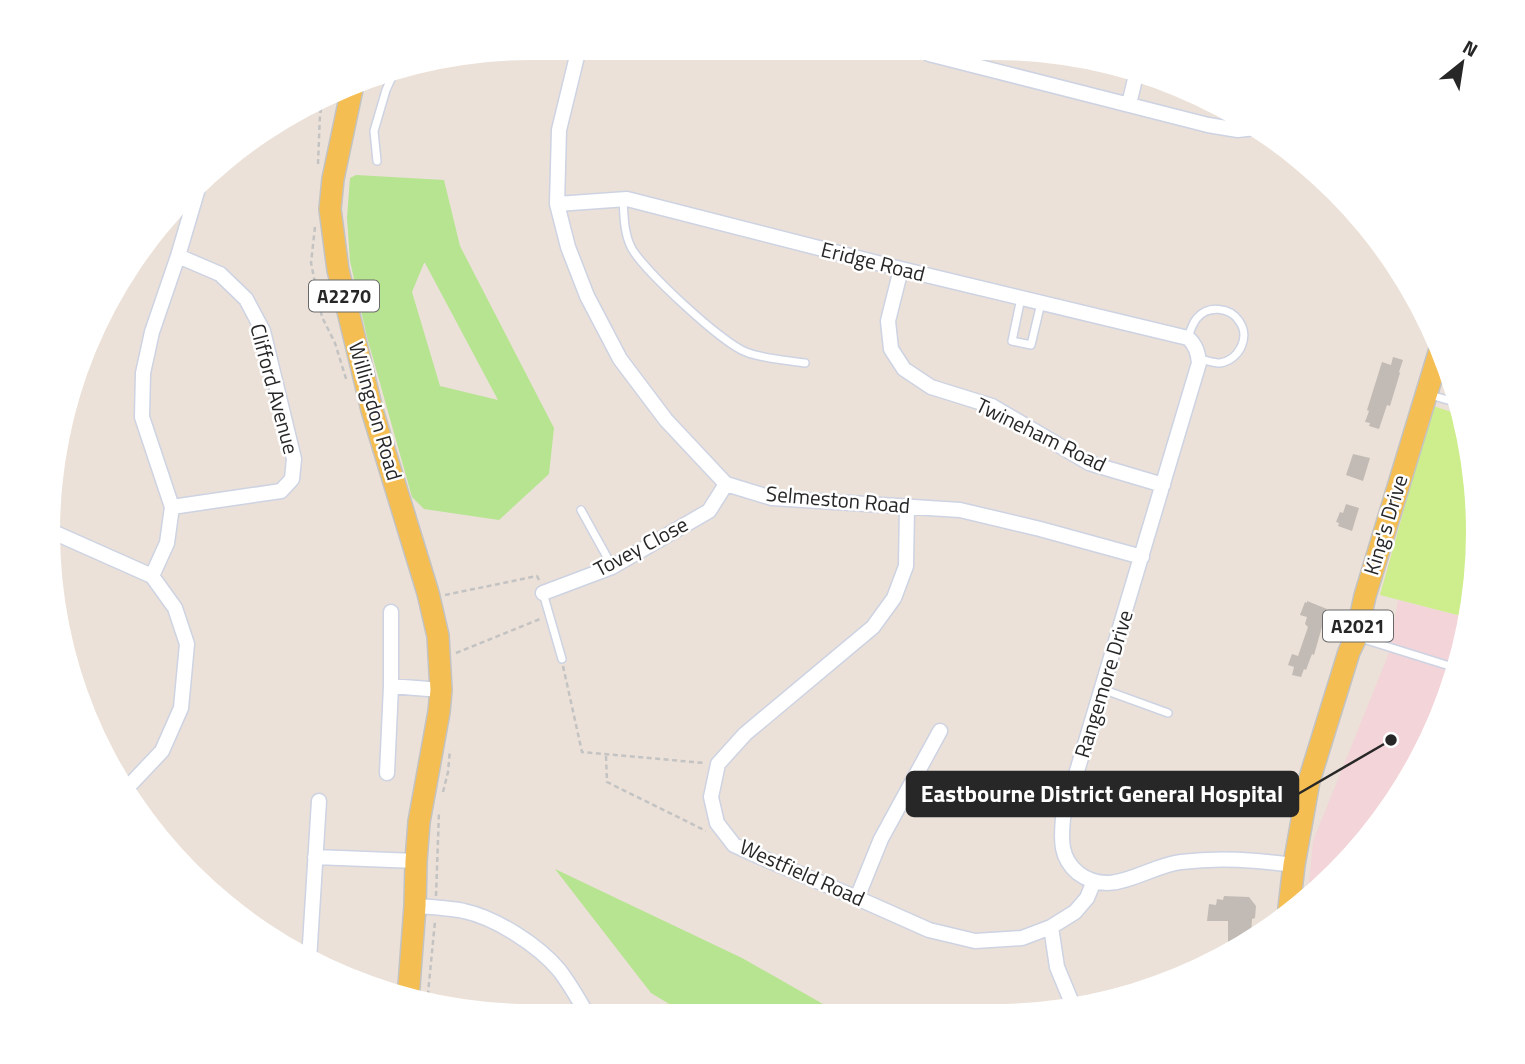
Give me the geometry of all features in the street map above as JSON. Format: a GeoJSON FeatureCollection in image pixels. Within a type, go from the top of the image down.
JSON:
{"type":"FeatureCollection","features":[{"type":"Feature","properties":{"kind":"main road","name":"Willingdon Road"},"geometry":{"type":"LineString","coordinates":[[351,95],[333,179],[330,209],[338,270],[372,410],[428,593],[438,636],[441,690],[439,712],[419,822],[416,861],[425,907],[410,988]]}},
{"type":"Feature","properties":{"kind":"main road","name":"King's Drive"},"geometry":{"type":"LineString","coordinates":[[1290,900],[1310,781],[1349,652],[1356,637],[1364,596],[1435,365]]}},
{"type":"Feature","properties":{"kind":"street","name":"Selmeston Road"},"geometry":{"type":"LineString","coordinates":[[576,60],[559,130],[557,204],[568,247],[587,296],[620,359],[666,420],[726,484],[772,498],[960,510],[1142,557]]}},
{"type":"Feature","properties":{"kind":"street"},"geometry":{"type":"LineString","coordinates":[[953,60],[1208,125],[1240,130]]}},
{"type":"Feature","properties":{"kind":"street"},"geometry":{"type":"LineString","coordinates":[[1129,104],[1134,82]]}},
{"type":"Feature","properties":{"kind":"street","name":"Eridge Road"},"geometry":{"type":"LineString","coordinates":[[557,204],[623,200],[1188,338]]}},
{"type":"Feature","properties":{"kind":"street"},"geometry":{"type":"LineString","coordinates":[[152,576],[167,543],[172,508],[142,417],[143,373],[152,332],[194,202]]}},
{"type":"Feature","properties":{"kind":"street","name":"Clifford Avenue"},"geometry":{"type":"LineString","coordinates":[[172,508],[281,491],[292,479],[294,459],[263,331],[246,299],[220,274],[178,256]]}},
{"type":"Feature","properties":{"kind":"street","name":"Twineham Road"},"geometry":{"type":"LineString","coordinates":[[901,269],[888,321],[891,349],[904,369],[931,387],[992,406],[1089,463],[1163,485]]}},
{"type":"Feature","properties":{"kind":"street"},"geometry":{"type":"LineString","coordinates":[[1188,338],[1194,344],[1199,359]]}},
{"type":"Feature","properties":{"kind":"street","name":"Rangemore Drive"},"geometry":{"type":"LineString","coordinates":[[1094,881],[1074,869],[1067,860],[1061,843],[1063,818],[1199,359]]}},
{"type":"Feature","properties":{"kind":"street","name":"Tovey Close"},"geometry":{"type":"LineString","coordinates":[[543,593],[612,567],[709,511],[726,484]]}},
{"type":"Feature","properties":{"kind":"street"},"geometry":{"type":"LineString","coordinates":[[718,764],[745,734],[873,627],[887,608],[894,598],[905,566],[907,506]]}},
{"type":"Feature","properties":{"kind":"street"},"geometry":{"type":"LineString","coordinates":[[60,535],[152,576],[175,608],[187,644],[181,708],[162,751],[132,783]]}},
{"type":"Feature","properties":{"kind":"street"},"geometry":{"type":"LineString","coordinates":[[387,773],[391,612]]}},
{"type":"Feature","properties":{"kind":"street"},"geometry":{"type":"LineString","coordinates":[[391,686],[441,690]]}},
{"type":"Feature","properties":{"kind":"street"},"geometry":{"type":"LineString","coordinates":[[857,898],[881,839],[940,731]]}},
{"type":"Feature","properties":{"kind":"street","name":"Westfield Road"},"geometry":{"type":"LineString","coordinates":[[718,764],[711,797],[717,823],[734,845],[929,930],[975,941],[1022,938],[1051,927],[1075,912],[1087,898],[1094,881]]}},
{"type":"Feature","properties":{"kind":"street"},"geometry":{"type":"LineString","coordinates":[[310,949],[319,801]]}},
{"type":"Feature","properties":{"kind":"street"},"geometry":{"type":"LineString","coordinates":[[315,858],[416,861]]}},
{"type":"Feature","properties":{"kind":"street"},"geometry":{"type":"LineString","coordinates":[[1094,881],[1117,883],[1174,863],[1207,859],[1243,859],[1294,865]]}},
{"type":"Feature","properties":{"kind":"street"},"geometry":{"type":"LineString","coordinates":[[425,907],[465,911],[508,929],[532,945],[557,968],[581,1004]]}},
{"type":"Feature","properties":{"kind":"street"},"geometry":{"type":"LineString","coordinates":[[1051,927],[1057,967],[1070,998]]}},
{"type":"Feature","properties":{"kind":"lane"},"geometry":{"type":"LineString","coordinates":[[377,161],[374,131],[390,82]]}},
{"type":"Feature","properties":{"kind":"lane"},"geometry":{"type":"LineString","coordinates":[[623,200],[625,228],[631,248],[651,273],[710,327],[748,353],[805,363]]}},
{"type":"Feature","properties":{"kind":"lane"},"geometry":{"type":"LineString","coordinates":[[1021,298],[1012,341],[1031,345],[1041,303]]}},
{"type":"Feature","properties":{"kind":"lane"},"geometry":{"type":"LineString","coordinates":[[1188,338],[1196,318],[1209,310],[1225,310],[1240,321],[1244,337],[1238,352],[1229,360],[1220,363],[1199,359]]}},
{"type":"Feature","properties":{"kind":"lane"},"geometry":{"type":"LineString","coordinates":[[1426,394],[1446,400]]}},
{"type":"Feature","properties":{"kind":"lane"},"geometry":{"type":"LineString","coordinates":[[580,510],[612,567]]}},
{"type":"Feature","properties":{"kind":"lane"},"geometry":{"type":"LineString","coordinates":[[543,593],[562,659]]}},
{"type":"Feature","properties":{"kind":"lane"},"geometry":{"type":"LineString","coordinates":[[1356,637],[1446,665]]}},
{"type":"Feature","properties":{"kind":"lane"},"geometry":{"type":"LineString","coordinates":[[1102,689],[1168,713]]}},
{"type":"Feature","properties":{"kind":"path"},"geometry":{"type":"LineString","coordinates":[[444,596],[537,576],[543,593]]}},
{"type":"Feature","properties":{"kind":"path"},"geometry":{"type":"LineString","coordinates":[[456,653],[549,615]]}},
{"type":"Feature","properties":{"kind":"path"},"geometry":{"type":"LineString","coordinates":[[562,659],[582,752],[718,764]]}},
{"type":"Feature","properties":{"kind":"path"},"geometry":{"type":"LineString","coordinates":[[442,793],[451,748]]}},
{"type":"Feature","properties":{"kind":"path"},"geometry":{"type":"LineString","coordinates":[[606,754],[607,782],[711,834]]}},
{"type":"Feature","properties":{"kind":"path"},"geometry":{"type":"LineString","coordinates":[[428,992],[425,907],[440,804]]}},
{"type":"Feature","properties":{"kind":"shaded area"},"geometry":{"type":"Polygon","coordinates":[[[1398,600],[1457,615],[1440,684],[1417,741],[1386,795],[1368,820],[1309,883],[1313,841],[1389,653],[1398,600]]]}},
{"type":"Feature","properties":{"kind":"green space"},"geometry":{"type":"Polygon","coordinates":[[[356,175],[444,180],[460,246],[554,428],[549,474],[499,520],[424,509],[412,497],[367,337],[350,261],[347,218],[350,178],[356,175]],[[425,263],[412,292],[440,386],[498,400],[425,263]]]}},
{"type":"Feature","properties":{"kind":"green space"},"geometry":{"type":"Polygon","coordinates":[[[1433,406],[1449,411],[1461,470],[1466,532],[1457,615],[1380,595],[1433,406]]]}},
{"type":"Feature","properties":{"kind":"green space"},"geometry":{"type":"Polygon","coordinates":[[[555,869],[742,958],[823,1004],[669,1004],[651,993],[555,869]]]}},
{"type":"Feature","properties":{"kind":"building"},"geometry":{"type":"Polygon","coordinates":[[[1393,357],[1403,360],[1390,406],[1387,405],[1379,429],[1365,422],[1369,411],[1367,410],[1382,362],[1391,365],[1393,357]]]}},
{"type":"Feature","properties":{"kind":"building"},"geometry":{"type":"Polygon","coordinates":[[[1353,454],[1370,458],[1363,481],[1346,475],[1353,454]]]}},
{"type":"Feature","properties":{"kind":"building"},"geometry":{"type":"Polygon","coordinates":[[[1346,504],[1359,508],[1352,531],[1338,526],[1339,523],[1336,522],[1346,504]]]}},
{"type":"Feature","properties":{"kind":"building"},"geometry":{"type":"Polygon","coordinates":[[[1307,601],[1327,609],[1314,655],[1312,654],[1301,677],[1292,675],[1294,667],[1288,665],[1292,654],[1298,656],[1308,627],[1305,624],[1307,617],[1300,615],[1307,601]]]}},
{"type":"Feature","properties":{"kind":"building"},"geometry":{"type":"Polygon","coordinates":[[[1224,896],[1249,897],[1256,906],[1251,928],[1228,942],[1228,921],[1207,921],[1209,904],[1216,905],[1217,899],[1223,900],[1224,896]]]}},
{"type":"Feature","properties":{"kind":"place","name":"Eastbourne District General Hospital"},"geometry":{"type":"Point","coordinates":[1391,740]}}]}
